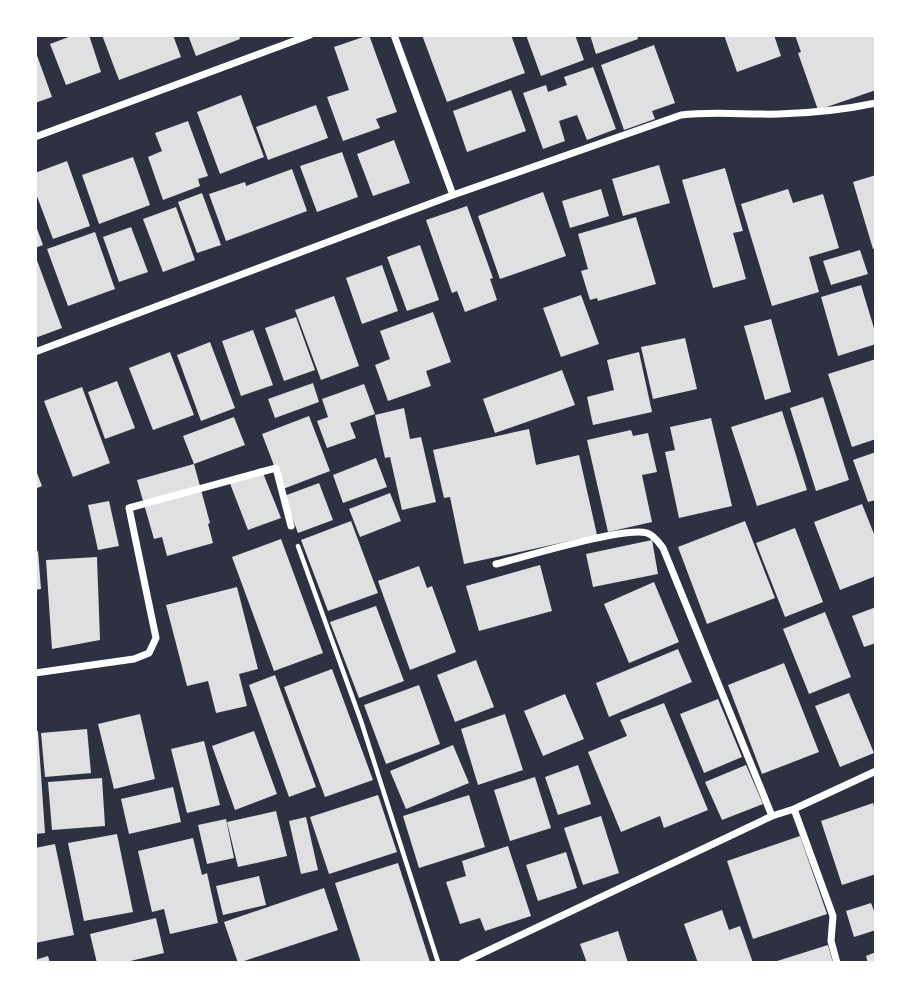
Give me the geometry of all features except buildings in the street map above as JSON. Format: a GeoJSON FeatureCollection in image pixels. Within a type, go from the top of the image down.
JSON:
{"type":"FeatureCollection","features":[{"type":"Feature","properties":{"kind":"street"},"geometry":{"type":"LineString","coordinates":[[35,137],[310,35]]}},
{"type":"Feature","properties":{"kind":"street"},"geometry":{"type":"LineString","coordinates":[[394,35],[453,195]]}},
{"type":"Feature","properties":{"kind":"street"},"geometry":{"type":"LineString","coordinates":[[35,352],[453,195],[681,115],[704,112],[777,114],[836,111],[876,103]]}},
{"type":"Feature","properties":{"kind":"street"},"geometry":{"type":"LineString","coordinates":[[35,673],[134,659],[149,653],[156,638],[129,508],[276,468],[290,526]]}},
{"type":"Feature","properties":{"kind":"street"},"geometry":{"type":"LineString","coordinates":[[496,564],[617,534],[647,533],[656,538],[663,548],[772,816]]}},
{"type":"Feature","properties":{"kind":"street"},"geometry":{"type":"LineString","coordinates":[[462,963],[772,816],[794,809],[876,771]]}},
{"type":"Feature","properties":{"kind":"street"},"geometry":{"type":"LineString","coordinates":[[794,809],[833,916],[831,942],[837,963]]}},
{"type":"Feature","properties":{"kind":"path"},"geometry":{"type":"LineString","coordinates":[[290,526],[361,721],[438,963]]}}]}
